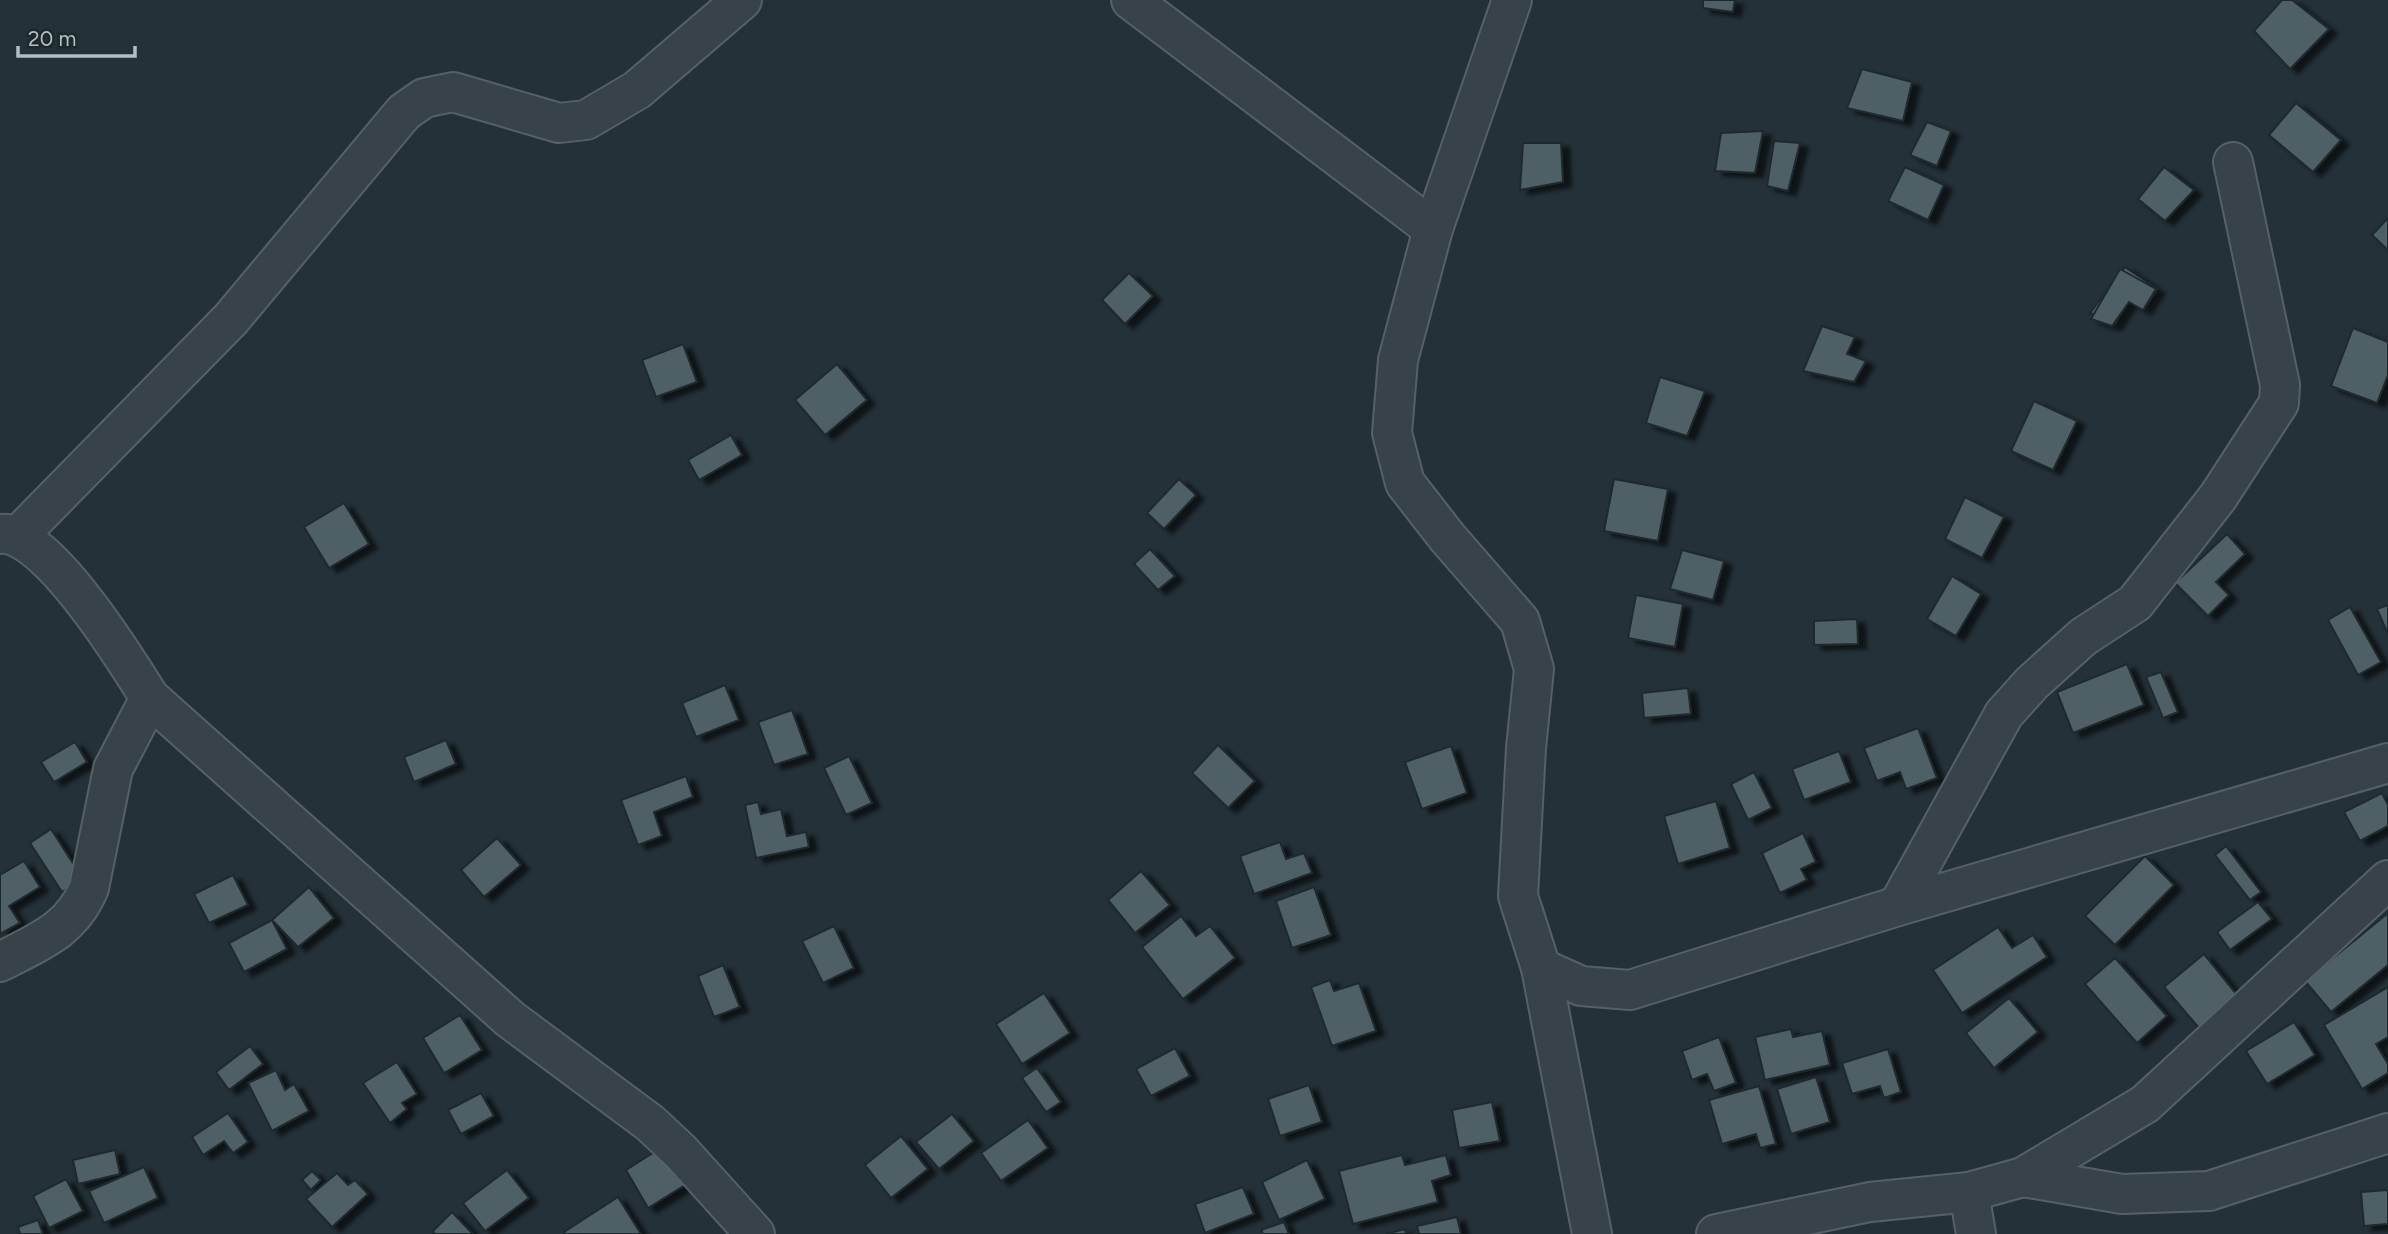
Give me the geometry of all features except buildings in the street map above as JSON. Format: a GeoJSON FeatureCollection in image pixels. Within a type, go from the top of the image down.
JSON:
{"type":"FeatureCollection","features":[{"type":"Feature","properties":{"kind":"street"},"geometry":{"type":"LineString","coordinates":[[742,0],[637,90],[586,120],[559,123],[453,92],[424,98],[404,112],[231,319],[9,535],[55,566],[116,641],[150,698],[510,1019],[650,1123],[680,1151],[745,1230]]}},
{"type":"Feature","properties":{"kind":"street"},"geometry":{"type":"LineString","coordinates":[[1131,0],[1433,229]]}},
{"type":"Feature","properties":{"kind":"street"},"geometry":{"type":"LineString","coordinates":[[1512,0],[1433,229],[1398,360],[1392,433],[1405,483],[1447,537],[1520,621],[1534,669],[1526,748],[1518,897],[1541,968],[1592,1234]]}},
{"type":"Feature","properties":{"kind":"street"},"geometry":{"type":"LineString","coordinates":[[1898,906],[2004,714],[2032,683],[2083,637],[2135,603],[2218,498],[2279,403],[2280,386],[2233,162]]}},
{"type":"Feature","properties":{"kind":"street"},"geometry":{"type":"LineString","coordinates":[[0,962],[58,931],[83,903],[89,888],[113,769],[150,698]]}},
{"type":"Feature","properties":{"kind":"street"},"geometry":{"type":"LineString","coordinates":[[1541,968],[1581,986],[1630,990],[1898,906],[2388,763]]}},
{"type":"Feature","properties":{"kind":"street"},"geometry":{"type":"LineString","coordinates":[[1716,1234],[1870,1202],[1969,1192],[2023,1177],[2145,1104],[2388,880]]}},
{"type":"Feature","properties":{"kind":"street"},"geometry":{"type":"LineString","coordinates":[[2023,1177],[2122,1194],[2209,1191],[2388,1133]]}},
{"type":"Feature","properties":{"kind":"street"},"geometry":{"type":"LineString","coordinates":[[1969,1192],[1976,1234]]}}]}
